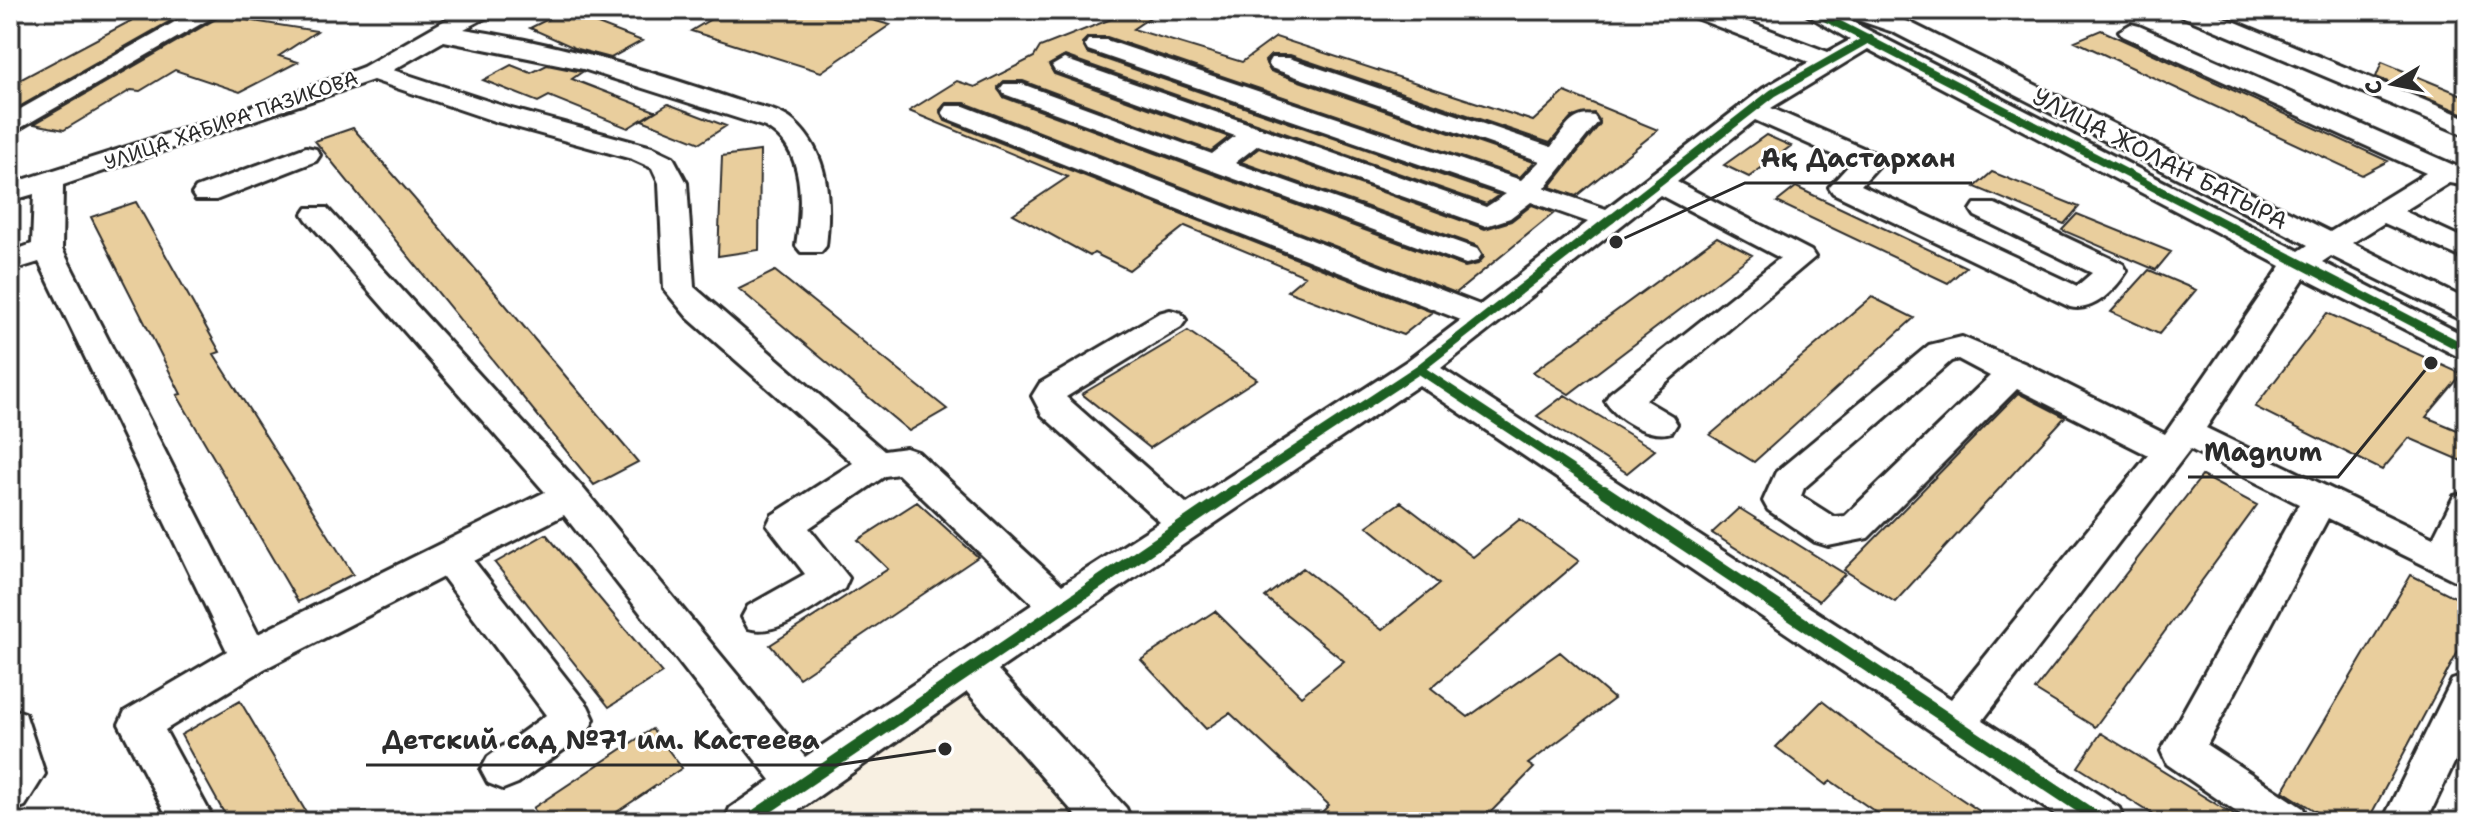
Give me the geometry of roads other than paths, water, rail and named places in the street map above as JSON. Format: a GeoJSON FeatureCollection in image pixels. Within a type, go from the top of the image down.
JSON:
{"type":"FeatureCollection","features":[{"type":"Feature","properties":{"kind":"street"},"geometry":{"type":"LineString","coordinates":[[10,126],[213,10]]}},
{"type":"Feature","properties":{"kind":"street"},"geometry":{"type":"LineString","coordinates":[[1696,10],[1829,61]]}},
{"type":"Feature","properties":{"kind":"street"},"geometry":{"type":"LineString","coordinates":[[1811,10],[1878,20],[2312,254],[2467,350]]}},
{"type":"Feature","properties":{"kind":"street"},"geometry":{"type":"LineString","coordinates":[[2187,10],[2467,128]]}},
{"type":"Feature","properties":{"kind":"street","name":"УЛИЦА ХАБИРА ПАЗИКОВА"},"geometry":{"type":"LineString","coordinates":[[10,193],[292,102],[372,72],[476,12]]}},
{"type":"Feature","properties":{"kind":"street"},"geometry":{"type":"LineString","coordinates":[[746,822],[972,670],[1060,606],[1419,369],[1752,109],[1829,61],[1878,20]]}},
{"type":"Feature","properties":{"kind":"street"},"geometry":{"type":"LineString","coordinates":[[2131,31],[2457,176]]}},
{"type":"Feature","properties":{"kind":"street"},"geometry":{"type":"LineString","coordinates":[[441,33],[488,39],[686,91],[781,125],[806,153],[818,206],[811,246]]}},
{"type":"Feature","properties":{"kind":"street"},"geometry":{"type":"LineString","coordinates":[[1097,45],[1528,189],[1610,220]]}},
{"type":"Feature","properties":{"kind":"street"},"geometry":{"type":"LineString","coordinates":[[1280,63],[1555,157]]}},
{"type":"Feature","properties":{"kind":"street"},"geometry":{"type":"LineString","coordinates":[[1064,66],[1475,215],[1496,215],[1528,189],[1585,122]]}},
{"type":"Feature","properties":{"kind":"street"},"geometry":{"type":"LineString","coordinates":[[372,72],[503,115],[642,153],[663,163],[673,183],[679,289],[699,311],[877,464]]}},
{"type":"Feature","properties":{"kind":"street"},"geometry":{"type":"LineString","coordinates":[[1013,89],[1466,255]]}},
{"type":"Feature","properties":{"kind":"street"},"geometry":{"type":"LineString","coordinates":[[206,194],[307,157],[292,102]]}},
{"type":"Feature","properties":{"kind":"street"},"geometry":{"type":"LineString","coordinates":[[1752,109],[1869,161],[1843,187],[2081,300],[2112,271],[1985,210]]}},
{"type":"Feature","properties":{"kind":"street"},"geometry":{"type":"LineString","coordinates":[[955,112],[1484,318]]}},
{"type":"Feature","properties":{"kind":"street"},"geometry":{"type":"LineString","coordinates":[[1215,165],[1254,135]]}},
{"type":"Feature","properties":{"kind":"street"},"geometry":{"type":"LineString","coordinates":[[1955,725],[2178,442],[2312,254],[2382,211],[2457,176]]}},
{"type":"Feature","properties":{"kind":"street"},"geometry":{"type":"LineString","coordinates":[[49,181],[47,249],[250,657]]}},
{"type":"Feature","properties":{"kind":"street"},"geometry":{"type":"LineString","coordinates":[[1658,183],[1800,257],[1622,401],[1660,424]]}},
{"type":"Feature","properties":{"kind":"street"},"geometry":{"type":"LineString","coordinates":[[2382,211],[2467,251]]}},
{"type":"Feature","properties":{"kind":"street"},"geometry":{"type":"LineString","coordinates":[[317,214],[569,496],[801,785]]}},
{"type":"Feature","properties":{"kind":"street"},"geometry":{"type":"LineString","coordinates":[[10,262],[47,249]]}},
{"type":"Feature","properties":{"kind":"street"},"geometry":{"type":"LineString","coordinates":[[2312,254],[2467,313]]}},
{"type":"Feature","properties":{"kind":"street"},"geometry":{"type":"LineString","coordinates":[[1170,320],[1052,391],[1049,396],[1054,407],[1187,525]]}},
{"type":"Feature","properties":{"kind":"street"},"geometry":{"type":"LineString","coordinates":[[2014,372],[1855,528],[1828,532],[1781,501],[1789,481],[1940,353],[1962,348],[2319,501],[2454,565],[2467,506]]}},
{"type":"Feature","properties":{"kind":"street"},"geometry":{"type":"LineString","coordinates":[[1419,369],[2103,822]]}},
{"type":"Feature","properties":{"kind":"street"},"geometry":{"type":"LineString","coordinates":[[762,617],[830,578],[785,525],[877,464],[906,461],[1060,606]]}},
{"type":"Feature","properties":{"kind":"street"},"geometry":{"type":"LineString","coordinates":[[193,822],[140,724],[250,657],[569,496]]}},
{"type":"Feature","properties":{"kind":"street"},"geometry":{"type":"LineString","coordinates":[[2287,822],[2182,751],[2319,501]]}},
{"type":"Feature","properties":{"kind":"street"},"geometry":{"type":"LineString","coordinates":[[449,557],[573,719],[503,770]]}},
{"type":"Feature","properties":{"kind":"street"},"geometry":{"type":"LineString","coordinates":[[972,670],[1110,822]]}},
{"type":"Feature","properties":{"kind":"street"},"geometry":{"type":"LineString","coordinates":[[2404,822],[2467,692]]}},
{"type":"Feature","properties":{"kind":"street"},"geometry":{"type":"LineString","coordinates":[[10,726],[23,774],[10,792]]}},
{"type":"Feature","properties":{"kind":"place","name":"Ақ Дастархан"},"geometry":{"type":"Point","coordinates":[1616,242]}},
{"type":"Feature","properties":{"kind":"place","name":"Magnum"},"geometry":{"type":"Point","coordinates":[2431,363]}},
{"type":"Feature","properties":{"kind":"place","name":"Детский сад №71 им. Кастеева"},"geometry":{"type":"Point","coordinates":[945,749]}}]}
